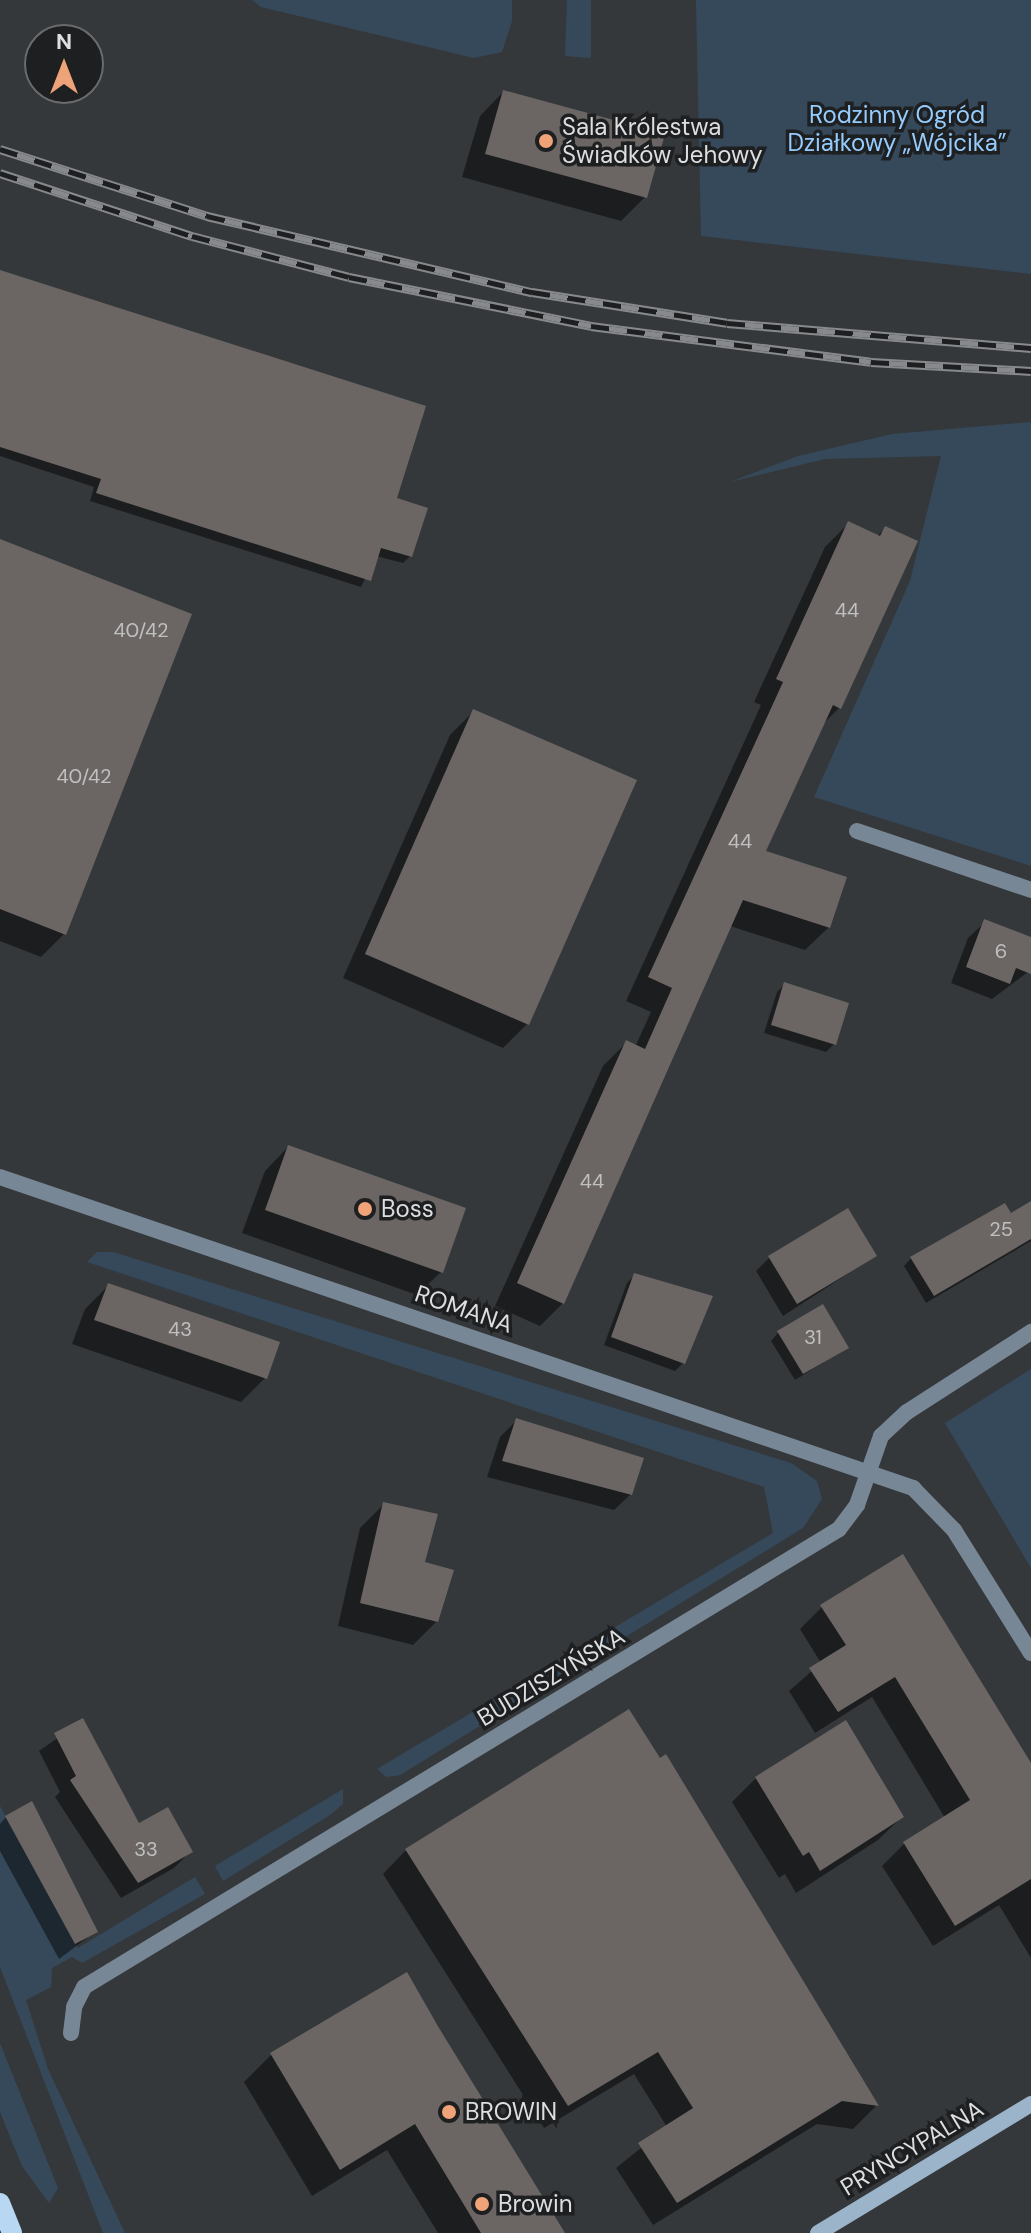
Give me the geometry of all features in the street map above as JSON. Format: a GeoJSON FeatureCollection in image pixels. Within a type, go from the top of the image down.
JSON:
{"type":"FeatureCollection","features":[{"type":"Feature","properties":{"kind":"main road"},"geometry":{"type":"LineString","coordinates":[[0,2203],[12,2233]]}},
{"type":"Feature","properties":{"kind":"street"},"geometry":{"type":"LineString","coordinates":[[857,831],[1031,890]]}},
{"type":"Feature","properties":{"kind":"street","name":"ROMANA"},"geometry":{"type":"LineString","coordinates":[[0,1177],[913,1488],[954,1530],[1031,1653]]}},
{"type":"Feature","properties":{"kind":"street","name":"BUDZISZYŃSKA"},"geometry":{"type":"LineString","coordinates":[[71,2033],[74,2007],[84,1987],[839,1529],[857,1505],[871,1473],[881,1436],[907,1412],[1031,1332]]}},
{"type":"Feature","properties":{"kind":"street","name":"PRYNCYPALNA"},"geometry":{"type":"LineString","coordinates":[[818,2233],[1031,2104]]}},
{"type":"Feature","properties":{"kind":"green space"},"geometry":{"type":"Polygon","coordinates":[[[252,0],[512,0],[512,21],[502,52],[474,58],[261,7],[252,0]]]}},
{"type":"Feature","properties":{"kind":"green space"},"geometry":{"type":"Polygon","coordinates":[[[567,0],[591,0],[591,58],[565,56],[567,0]]]}},
{"type":"Feature","properties":{"kind":"green space","name":"Rodzinny Ogród Działkowy „Wójcika”"},"geometry":{"type":"Polygon","coordinates":[[[696,0],[1031,0],[1031,274],[701,236],[696,0]]]}},
{"type":"Feature","properties":{"kind":"green space"},"geometry":{"type":"Polygon","coordinates":[[[1031,422],[1031,866],[814,797],[910,581],[941,456],[825,459],[730,482],[798,456],[892,434],[1031,422]]]}},
{"type":"Feature","properties":{"kind":"green space"},"geometry":{"type":"Polygon","coordinates":[[[97,1252],[113,1252],[791,1463],[817,1481],[822,1499],[803,1528],[400,1775],[386,1777],[377,1769],[773,1533],[764,1487],[87,1262],[97,1252]]]}},
{"type":"Feature","properties":{"kind":"green space"},"geometry":{"type":"Polygon","coordinates":[[[1031,1369],[1031,1568],[945,1423],[1031,1369]]]}},
{"type":"Feature","properties":{"kind":"green space"},"geometry":{"type":"Polygon","coordinates":[[[343,1789],[343,1804],[330,1815],[223,1881],[215,1866],[343,1789]]]}},
{"type":"Feature","properties":{"kind":"green space"},"geometry":{"type":"Polygon","coordinates":[[[0,1806],[78,1948],[195,1877],[205,1894],[82,1963],[72,1957],[52,1968],[51,1987],[26,2000],[48,2069],[125,2233],[103,2233],[0,1967],[0,1806]]]}},
{"type":"Feature","properties":{"kind":"green space"},"geometry":{"type":"Polygon","coordinates":[[[0,2043],[58,2188],[49,2203],[22,2166],[0,2112],[0,2043]]]}},
{"type":"Feature","properties":{"kind":"building"},"geometry":{"type":"Polygon","coordinates":[[[503,90],[665,134],[647,198],[485,154],[503,90]]]}},
{"type":"Feature","properties":{"kind":"building"},"geometry":{"type":"Polygon","coordinates":[[[0,270],[426,406],[397,498],[428,508],[412,557],[381,548],[371,581],[96,493],[101,479],[0,447],[0,270]]]}},
{"type":"Feature","properties":{"kind":"building"},"geometry":{"type":"Polygon","coordinates":[[[848,521],[880,536],[885,526],[918,541],[841,709],[833,705],[766,851],[847,877],[830,928],[743,900],[564,1304],[517,1283],[626,1040],[645,1049],[672,988],[648,977],[783,682],[776,679],[848,521]]]}},
{"type":"Feature","properties":{"kind":"building"},"geometry":{"type":"Polygon","coordinates":[[[0,539],[192,614],[66,935],[0,909],[0,539]]]}},
{"type":"Feature","properties":{"kind":"building"},"geometry":{"type":"Polygon","coordinates":[[[473,709],[637,780],[529,1025],[365,954],[473,709]]]}},
{"type":"Feature","properties":{"kind":"building"},"geometry":{"type":"Polygon","coordinates":[[[984,919],[1031,937],[1031,974],[1016,968],[1010,984],[966,967],[984,919]]]}},
{"type":"Feature","properties":{"kind":"building"},"geometry":{"type":"Polygon","coordinates":[[[784,982],[849,1003],[836,1045],[771,1025],[784,982]]]}},
{"type":"Feature","properties":{"kind":"building","name":"Boss"},"geometry":{"type":"Polygon","coordinates":[[[288,1145],[466,1208],[443,1273],[265,1210],[288,1145]]]}},
{"type":"Feature","properties":{"kind":"building"},"geometry":{"type":"Polygon","coordinates":[[[1031,1201],[1031,1239],[934,1296],[910,1257],[1005,1203],[1011,1213],[1031,1201]]]}},
{"type":"Feature","properties":{"kind":"building"},"geometry":{"type":"Polygon","coordinates":[[[848,1208],[877,1256],[797,1304],[768,1256],[848,1208]]]}},
{"type":"Feature","properties":{"kind":"building"},"geometry":{"type":"Polygon","coordinates":[[[634,1273],[713,1296],[685,1364],[611,1337],[634,1273]]]}},
{"type":"Feature","properties":{"kind":"building"},"geometry":{"type":"Polygon","coordinates":[[[108,1283],[280,1342],[267,1379],[94,1320],[108,1283]]]}},
{"type":"Feature","properties":{"kind":"building"},"geometry":{"type":"Polygon","coordinates":[[[823,1304],[849,1348],[803,1374],[777,1331],[823,1304]]]}},
{"type":"Feature","properties":{"kind":"building"},"geometry":{"type":"Polygon","coordinates":[[[516,1418],[644,1458],[632,1495],[502,1461],[516,1418]]]}},
{"type":"Feature","properties":{"kind":"building"},"geometry":{"type":"Polygon","coordinates":[[[383,1502],[438,1514],[425,1562],[454,1570],[438,1622],[360,1603],[383,1502]]]}},
{"type":"Feature","properties":{"kind":"building"},"geometry":{"type":"Polygon","coordinates":[[[903,1554],[1031,1763],[1031,1879],[955,1926],[903,1842],[970,1800],[895,1677],[838,1712],[809,1668],[846,1645],[820,1605],[903,1554]]]}},
{"type":"Feature","properties":{"kind":"building"},"geometry":{"type":"Polygon","coordinates":[[[629,1709],[660,1758],[666,1754],[879,2106],[842,2101],[677,2203],[638,2143],[693,2108],[658,2052],[568,2106],[405,1849],[629,1709]]]}},
{"type":"Feature","properties":{"kind":"building"},"geometry":{"type":"Polygon","coordinates":[[[83,1718],[139,1823],[168,1807],[193,1852],[138,1883],[70,1780],[76,1776],[54,1733],[83,1718]]]}},
{"type":"Feature","properties":{"kind":"building"},"geometry":{"type":"Polygon","coordinates":[[[846,1720],[904,1817],[820,1871],[809,1852],[803,1856],[755,1777],[846,1720]]]}},
{"type":"Feature","properties":{"kind":"building"},"geometry":{"type":"Polygon","coordinates":[[[32,1801],[98,1932],[75,1944],[5,1816],[32,1801]]]}},
{"type":"Feature","properties":{"kind":"building"},"geometry":{"type":"Polygon","coordinates":[[[407,1972],[565,2233],[481,2233],[415,2124],[340,2170],[270,2053],[407,1972]]]}},
{"type":"Feature","properties":{"kind":"railway"},"geometry":{"type":"LineString","coordinates":[[0,149],[207,216],[532,292],[727,323],[1031,348]]}},
{"type":"Feature","properties":{"kind":"railway"},"geometry":{"type":"LineString","coordinates":[[0,173],[192,236],[349,277],[591,326],[871,362],[1031,371]]}},
{"type":"Feature","properties":{"kind":"place","name":"Sala Królestwa Świadków Jehowy"},"geometry":{"type":"Point","coordinates":[546,141]}},
{"type":"Feature","properties":{"kind":"place","name":"Boss"},"geometry":{"type":"Point","coordinates":[365,1209]}},
{"type":"Feature","properties":{"kind":"place","name":"BROWIN"},"geometry":{"type":"Point","coordinates":[449,2112]}},
{"type":"Feature","properties":{"kind":"place","name":"Browin"},"geometry":{"type":"Point","coordinates":[482,2204]}}]}
